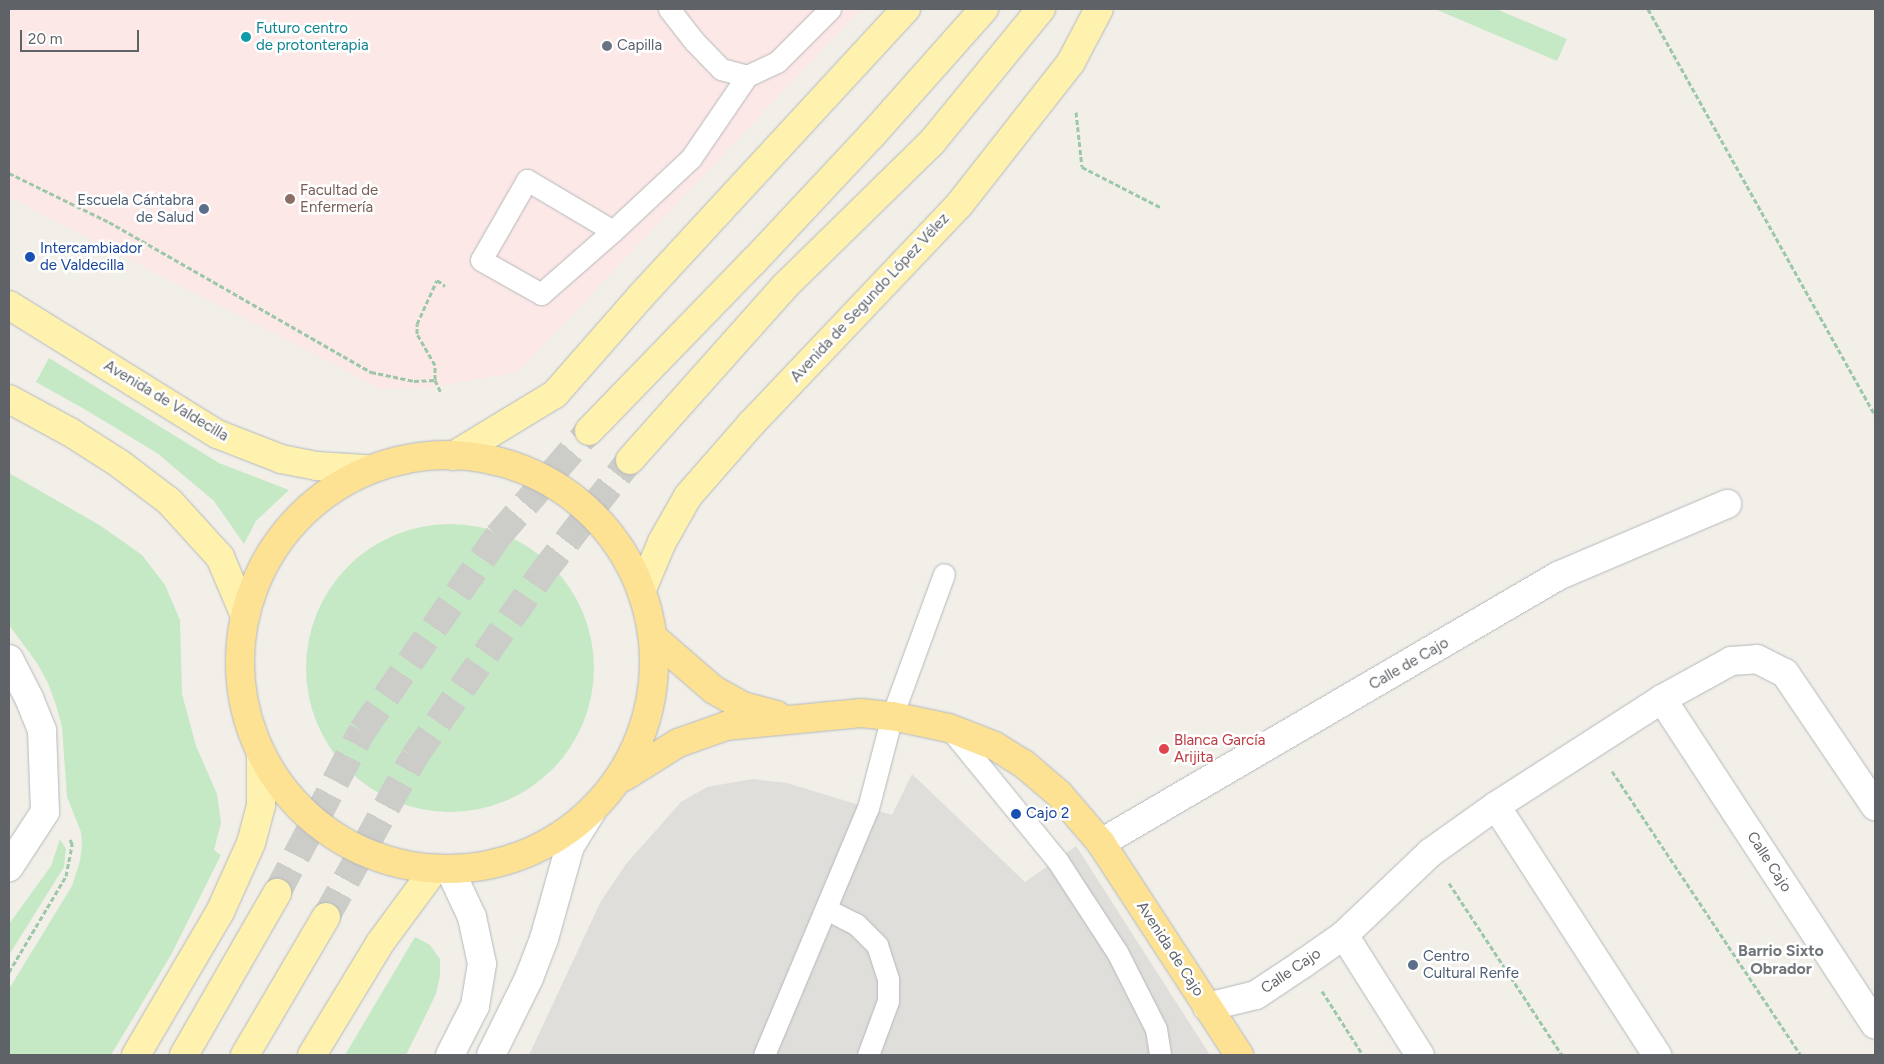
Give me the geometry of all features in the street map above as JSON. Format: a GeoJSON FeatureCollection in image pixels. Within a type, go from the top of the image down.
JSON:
{"type":"FeatureCollection","features":[{"type":"Feature","properties":{"kind":"highway"},"geometry":{"type":"LineString","coordinates":[[624,777],[642,723],[654,638],[643,587],[622,551],[596,517],[562,488],[511,466],[453,456],[425,456],[394,460],[365,469],[331,486],[297,520],[262,568],[245,616],[243,664],[261,753],[291,803],[331,834],[368,856],[405,868],[441,871],[521,858],[560,836],[593,809],[624,777],[678,743],[726,726],[861,713],[892,716],[950,728],[995,746],[1024,764],[1059,794],[1102,843]]}},
{"type":"Feature","properties":{"kind":"highway"},"geometry":{"type":"LineString","coordinates":[[654,638],[714,690],[744,706],[796,720]]}},
{"type":"Feature","properties":{"kind":"highway","name":"Avenida de Cajo"},"geometry":{"type":"LineString","coordinates":[[1102,843],[1239,1055]]}},
{"type":"Feature","properties":{"kind":"main road"},"geometry":{"type":"LineString","coordinates":[[453,456],[555,394],[641,296],[906,9]]}},
{"type":"Feature","properties":{"kind":"main road"},"geometry":{"type":"LineString","coordinates":[[589,431],[793,219],[984,9]]}},
{"type":"Feature","properties":{"kind":"main road"},"geometry":{"type":"LineString","coordinates":[[630,460],[784,287],[932,142],[1041,9]]}},
{"type":"Feature","properties":{"kind":"main road","name":"Avenida de Segundo López Vélez"},"geometry":{"type":"LineString","coordinates":[[643,587],[662,542],[688,496],[750,424],[958,205],[1071,62],[1099,9]]}},
{"type":"Feature","properties":{"kind":"main road","name":"Avenida de Valdecilla"},"geometry":{"type":"LineString","coordinates":[[9,305],[217,434],[281,459],[316,466],[365,469]]}},
{"type":"Feature","properties":{"kind":"main road"},"geometry":{"type":"LineString","coordinates":[[9,398],[70,432],[120,464],[169,501],[220,557],[245,616]]}},
{"type":"Feature","properties":{"kind":"main road"},"geometry":{"type":"LineString","coordinates":[[136,1055],[220,912],[251,842],[261,805],[261,753]]}},
{"type":"Feature","properties":{"kind":"main road"},"geometry":{"type":"LineString","coordinates":[[312,1055],[380,943],[402,914],[441,871]]}},
{"type":"Feature","properties":{"kind":"main road"},"geometry":{"type":"LineString","coordinates":[[184,1055],[277,893]]}},
{"type":"Feature","properties":{"kind":"main road"},"geometry":{"type":"LineString","coordinates":[[245,1055],[326,917]]}},
{"type":"Feature","properties":{"kind":"street","name":"Calle de Cajo"},"geometry":{"type":"LineString","coordinates":[[1102,843],[1558,576],[1727,504]]}},
{"type":"Feature","properties":{"kind":"street"},"geometry":{"type":"LineString","coordinates":[[9,658],[29,698],[42,730],[45,812],[19,844],[9,868]]}},
{"type":"Feature","properties":{"kind":"street","name":"Calle Cajo"},"geometry":{"type":"LineString","coordinates":[[1207,1007],[1256,995],[1344,935],[1430,853],[1496,806],[1662,699],[1731,661],[1757,659],[1785,673],[1875,806]]}},
{"type":"Feature","properties":{"kind":"street","name":"Calle Cajo"},"geometry":{"type":"LineString","coordinates":[[1662,699],[1875,1025]]}},
{"type":"Feature","properties":{"kind":"street"},"geometry":{"type":"LineString","coordinates":[[1496,806],[1657,1055]]}},
{"type":"Feature","properties":{"kind":"street"},"geometry":{"type":"LineString","coordinates":[[491,1055],[529,978],[544,939],[570,846],[593,809]]}},
{"type":"Feature","properties":{"kind":"street"},"geometry":{"type":"LineString","coordinates":[[441,871],[472,917],[482,964],[475,1006],[450,1055]]}},
{"type":"Feature","properties":{"kind":"street"},"geometry":{"type":"LineString","coordinates":[[1344,935],[1420,1055]]}},
{"type":"Feature","properties":{"kind":"lane"},"geometry":{"type":"LineString","coordinates":[[669,9],[694,41],[720,69],[747,76]]}},
{"type":"Feature","properties":{"kind":"lane"},"geometry":{"type":"LineString","coordinates":[[613,230],[527,180],[481,260],[541,294],[613,230],[691,158],[747,76],[777,62],[830,9]]}},
{"type":"Feature","properties":{"kind":"lane"},"geometry":{"type":"LineString","coordinates":[[764,1055],[868,808],[892,716],[944,574]]}},
{"type":"Feature","properties":{"kind":"lane"},"geometry":{"type":"LineString","coordinates":[[950,728],[1057,860],[1117,952],[1156,1028],[1160,1055]]}},
{"type":"Feature","properties":{"kind":"lane"},"geometry":{"type":"LineString","coordinates":[[826,910],[856,924],[877,945],[888,979],[888,1001],[868,1055]]}},
{"type":"Feature","properties":{"kind":"path"},"geometry":{"type":"LineString","coordinates":[[1648,9],[1875,416]]}},
{"type":"Feature","properties":{"kind":"path"},"geometry":{"type":"LineString","coordinates":[[1075,105],[1082,167],[1160,207]]}},
{"type":"Feature","properties":{"kind":"path"},"geometry":{"type":"LineString","coordinates":[[9,173],[109,222],[371,372],[414,381],[435,380]]}},
{"type":"Feature","properties":{"kind":"path"},"geometry":{"type":"LineString","coordinates":[[441,393],[435,380],[435,365],[417,334],[417,324],[437,280],[445,286]]}},
{"type":"Feature","properties":{"kind":"path"},"geometry":{"type":"LineString","coordinates":[[1594,743],[1801,1055]]}},
{"type":"Feature","properties":{"kind":"path"},"geometry":{"type":"LineString","coordinates":[[9,972],[66,876],[72,844],[69,837]]}},
{"type":"Feature","properties":{"kind":"path"},"geometry":{"type":"LineString","coordinates":[[1430,853],[1562,1055]]}},
{"type":"Feature","properties":{"kind":"path"},"geometry":{"type":"LineString","coordinates":[[1304,963],[1364,1055]]}},
{"type":"Feature","properties":{"kind":"shaded area"},"geometry":{"type":"Polygon","coordinates":[[[9,9],[861,9],[518,372],[428,388],[381,389],[9,197],[9,9]]]}},
{"type":"Feature","properties":{"kind":"shaded area"},"geometry":{"type":"Polygon","coordinates":[[[912,774],[1025,882],[1076,846],[1210,1055],[529,1055],[601,901],[626,864],[681,802],[707,787],[752,779],[787,783],[892,815],[912,774]]]}},
{"type":"Feature","properties":{"kind":"green space"},"geometry":{"type":"Polygon","coordinates":[[[1435,9],[1496,9],[1567,39],[1557,61],[1435,9]]]}},
{"type":"Feature","properties":{"kind":"green space"},"geometry":{"type":"Polygon","coordinates":[[[49,358],[219,463],[289,490],[256,521],[244,544],[214,501],[157,453],[36,382],[49,358]]]}},
{"type":"Feature","properties":{"kind":"green space"},"geometry":{"type":"Polygon","coordinates":[[[9,473],[101,526],[142,555],[165,585],[180,620],[182,694],[196,746],[217,794],[221,823],[214,850],[221,855],[171,955],[111,1055],[9,1055],[9,989],[72,886],[80,861],[82,845],[81,832],[67,797],[62,727],[56,705],[48,683],[37,663],[9,625],[9,473]]]}},
{"type":"Feature","properties":{"kind":"green space"},"geometry":{"type":"Polygon","coordinates":[[[450,524],[478,527],[505,535],[530,548],[552,566],[570,588],[583,613],[591,640],[594,668],[591,696],[583,723],[570,748],[552,770],[530,788],[505,801],[478,809],[450,812],[422,809],[395,801],[370,788],[348,770],[330,748],[317,723],[309,696],[306,668],[309,640],[317,613],[330,588],[348,566],[370,548],[395,535],[422,527],[450,524]]]}},
{"type":"Feature","properties":{"kind":"green space"},"geometry":{"type":"Polygon","coordinates":[[[60,839],[66,849],[64,867],[9,955],[9,924],[51,866],[60,839]]]}},
{"type":"Feature","properties":{"kind":"green space"},"geometry":{"type":"Polygon","coordinates":[[[415,937],[430,945],[440,959],[440,976],[436,994],[406,1055],[345,1055],[415,937]]]}},
{"type":"Feature","properties":{"kind":"tunnel"},"geometry":{"type":"LineString","coordinates":[[277,893],[362,731],[498,536],[589,431]]}},
{"type":"Feature","properties":{"kind":"tunnel"},"geometry":{"type":"LineString","coordinates":[[326,917],[414,757],[541,575],[630,460]]}},
{"type":"Feature","properties":{"kind":"place","name":"Futuro centro de protonterapia"},"geometry":{"type":"Point","coordinates":[246,37]}},
{"type":"Feature","properties":{"kind":"place","name":"Capilla"},"geometry":{"type":"Point","coordinates":[607,46]}},
{"type":"Feature","properties":{"kind":"place","name":"Facultad de Enfermería"},"geometry":{"type":"Point","coordinates":[290,199]}},
{"type":"Feature","properties":{"kind":"place","name":"Escuela Cántabra de Salud"},"geometry":{"type":"Point","coordinates":[204,209]}},
{"type":"Feature","properties":{"kind":"place","name":"Intercambiador de Valdecilla"},"geometry":{"type":"Point","coordinates":[30,257]}},
{"type":"Feature","properties":{"kind":"place","name":"Blanca García Arijita"},"geometry":{"type":"Point","coordinates":[1164,749]}},
{"type":"Feature","properties":{"kind":"place","name":"Cajo 2"},"geometry":{"type":"Point","coordinates":[1016,814]}},
{"type":"Feature","properties":{"kind":"place","name":"Centro Cultural Renfe"},"geometry":{"type":"Point","coordinates":[1413,965]}},
{"type":"Feature","properties":{"kind":"district","name":"Barrio Sixto Obrador"},"geometry":{"type":"Point","coordinates":[1781,960]}}]}
